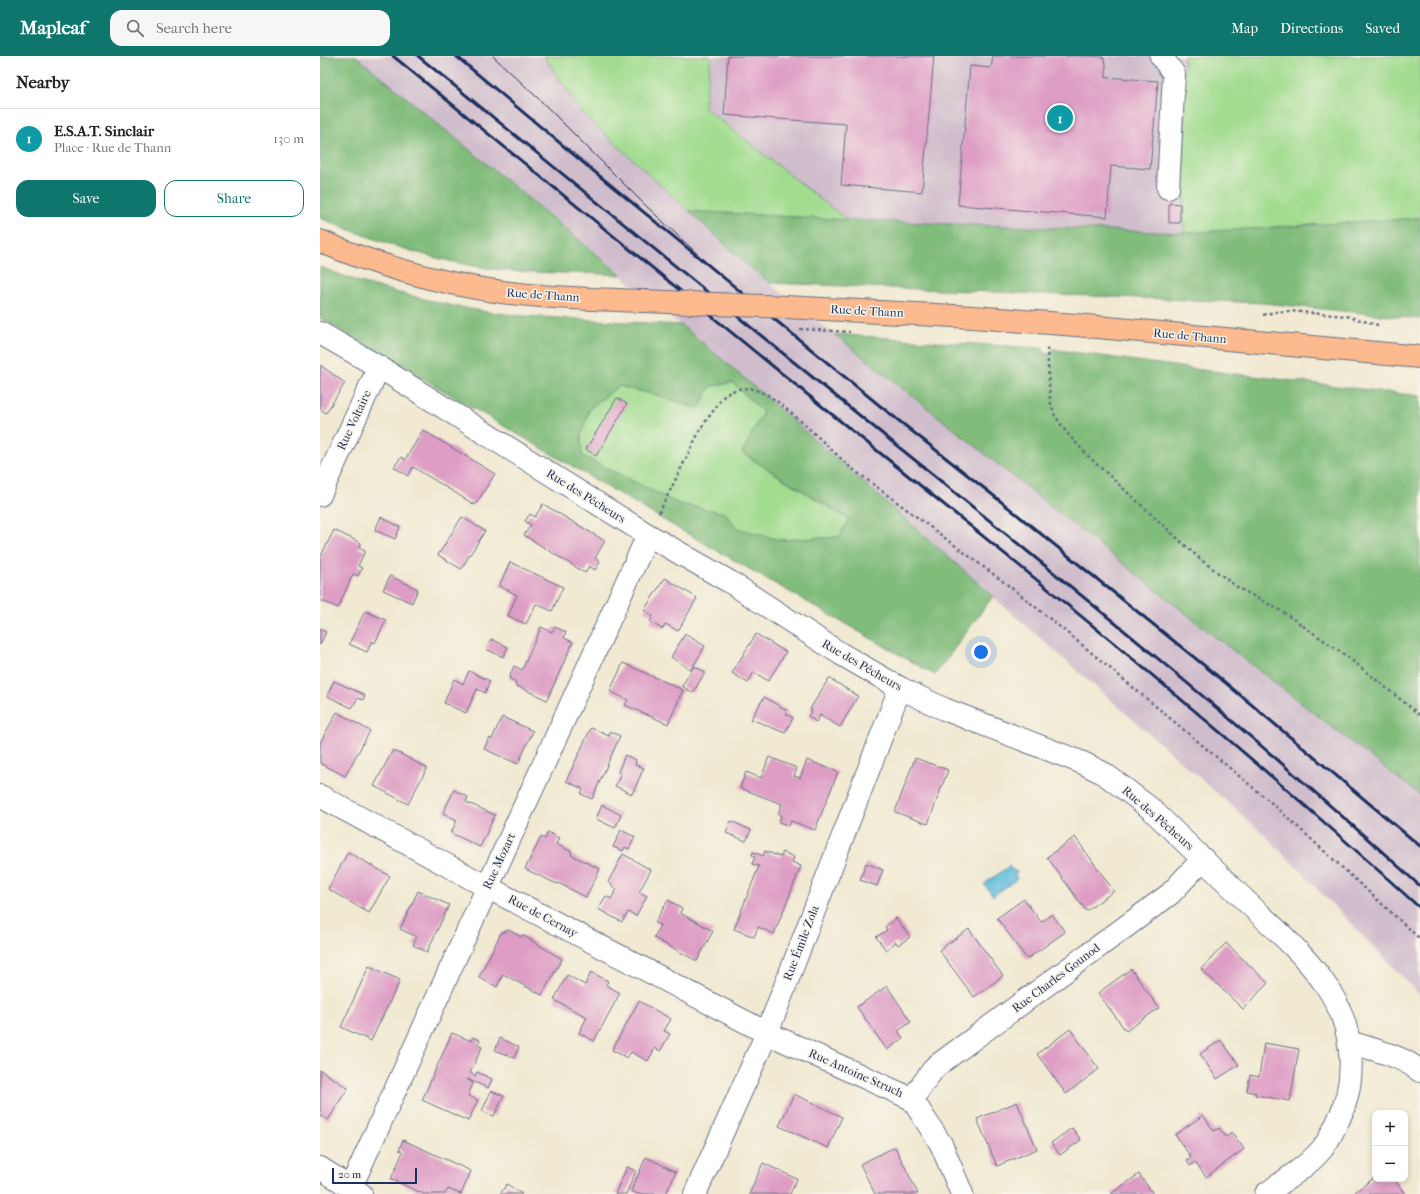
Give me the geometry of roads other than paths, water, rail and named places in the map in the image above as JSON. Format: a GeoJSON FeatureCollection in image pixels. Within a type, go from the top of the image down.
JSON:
{"type":"FeatureCollection","features":[{"type":"Feature","properties":{"kind":"main road","name":"Rue de Thann"},"geometry":{"type":"LineString","coordinates":[[320,241],[372,260],[417,274],[460,285],[525,295],[957,316],[1069,324],[1420,357]]}},
{"type":"Feature","properties":{"kind":"street"},"geometry":{"type":"LineString","coordinates":[[1161,56],[1174,74],[1168,188]]}},
{"type":"Feature","properties":{"kind":"street","name":"Rue des Pêcheurs"},"geometry":{"type":"LineString","coordinates":[[320,333],[379,367],[648,535],[730,582],[841,654],[900,688],[944,710],[1083,763],[1103,773],[1126,788],[1151,809],[1298,952],[1323,980],[1336,1002],[1350,1042],[1350,1086],[1346,1102],[1333,1132],[1323,1148],[1309,1162],[1266,1194]]}},
{"type":"Feature","properties":{"kind":"street","name":"Rue Voltaire"},"geometry":{"type":"LineString","coordinates":[[320,495],[379,367]]}},
{"type":"Feature","properties":{"kind":"street","name":"Rue Mozart"},"geometry":{"type":"LineString","coordinates":[[356,1191],[487,887],[648,535]]}},
{"type":"Feature","properties":{"kind":"street","name":"Rue Émile Zola"},"geometry":{"type":"LineString","coordinates":[[695,1194],[767,1033],[900,688]]}},
{"type":"Feature","properties":{"kind":"street","name":"Rue de Cernay"},"geometry":{"type":"LineString","coordinates":[[320,796],[487,887],[767,1033]]}},
{"type":"Feature","properties":{"kind":"street","name":"Rue Charles Gounod"},"geometry":{"type":"LineString","coordinates":[[912,1099],[935,1068],[1170,894],[1204,859]]}},
{"type":"Feature","properties":{"kind":"street","name":"Rue Antoine Struch"},"geometry":{"type":"LineString","coordinates":[[767,1033],[912,1099],[941,1144],[962,1194]]}},
{"type":"Feature","properties":{"kind":"street"},"geometry":{"type":"LineString","coordinates":[[1350,1042],[1396,1057],[1413,1065],[1420,1071]]}},
{"type":"Feature","properties":{"kind":"street"},"geometry":{"type":"LineString","coordinates":[[320,1168],[356,1191]]}},
{"type":"Feature","properties":{"kind":"water"},"geometry":{"type":"Polygon","coordinates":[[[1009,866],[1017,872],[1015,875],[1017,879],[993,896],[984,884],[1009,866]]]}},
{"type":"Feature","properties":{"kind":"tram line"},"geometry":{"type":"LineString","coordinates":[[493,56],[542,102],[643,203],[721,276]]}},
{"type":"Feature","properties":{"kind":"railway"},"geometry":{"type":"LineString","coordinates":[[393,56],[716,321],[1126,653],[1348,843],[1420,908]]}},
{"type":"Feature","properties":{"kind":"railway"},"geometry":{"type":"LineString","coordinates":[[418,56],[1156,657],[1289,770],[1420,886]]}},
{"type":"Feature","properties":{"kind":"railway"},"geometry":{"type":"LineString","coordinates":[[456,56],[585,164],[879,405],[1221,679],[1420,846]]}},
{"type":"Feature","properties":{"kind":"place","name":"E.S.A.T. Sinclair"},"geometry":{"type":"Point","coordinates":[1060,118]}}]}
